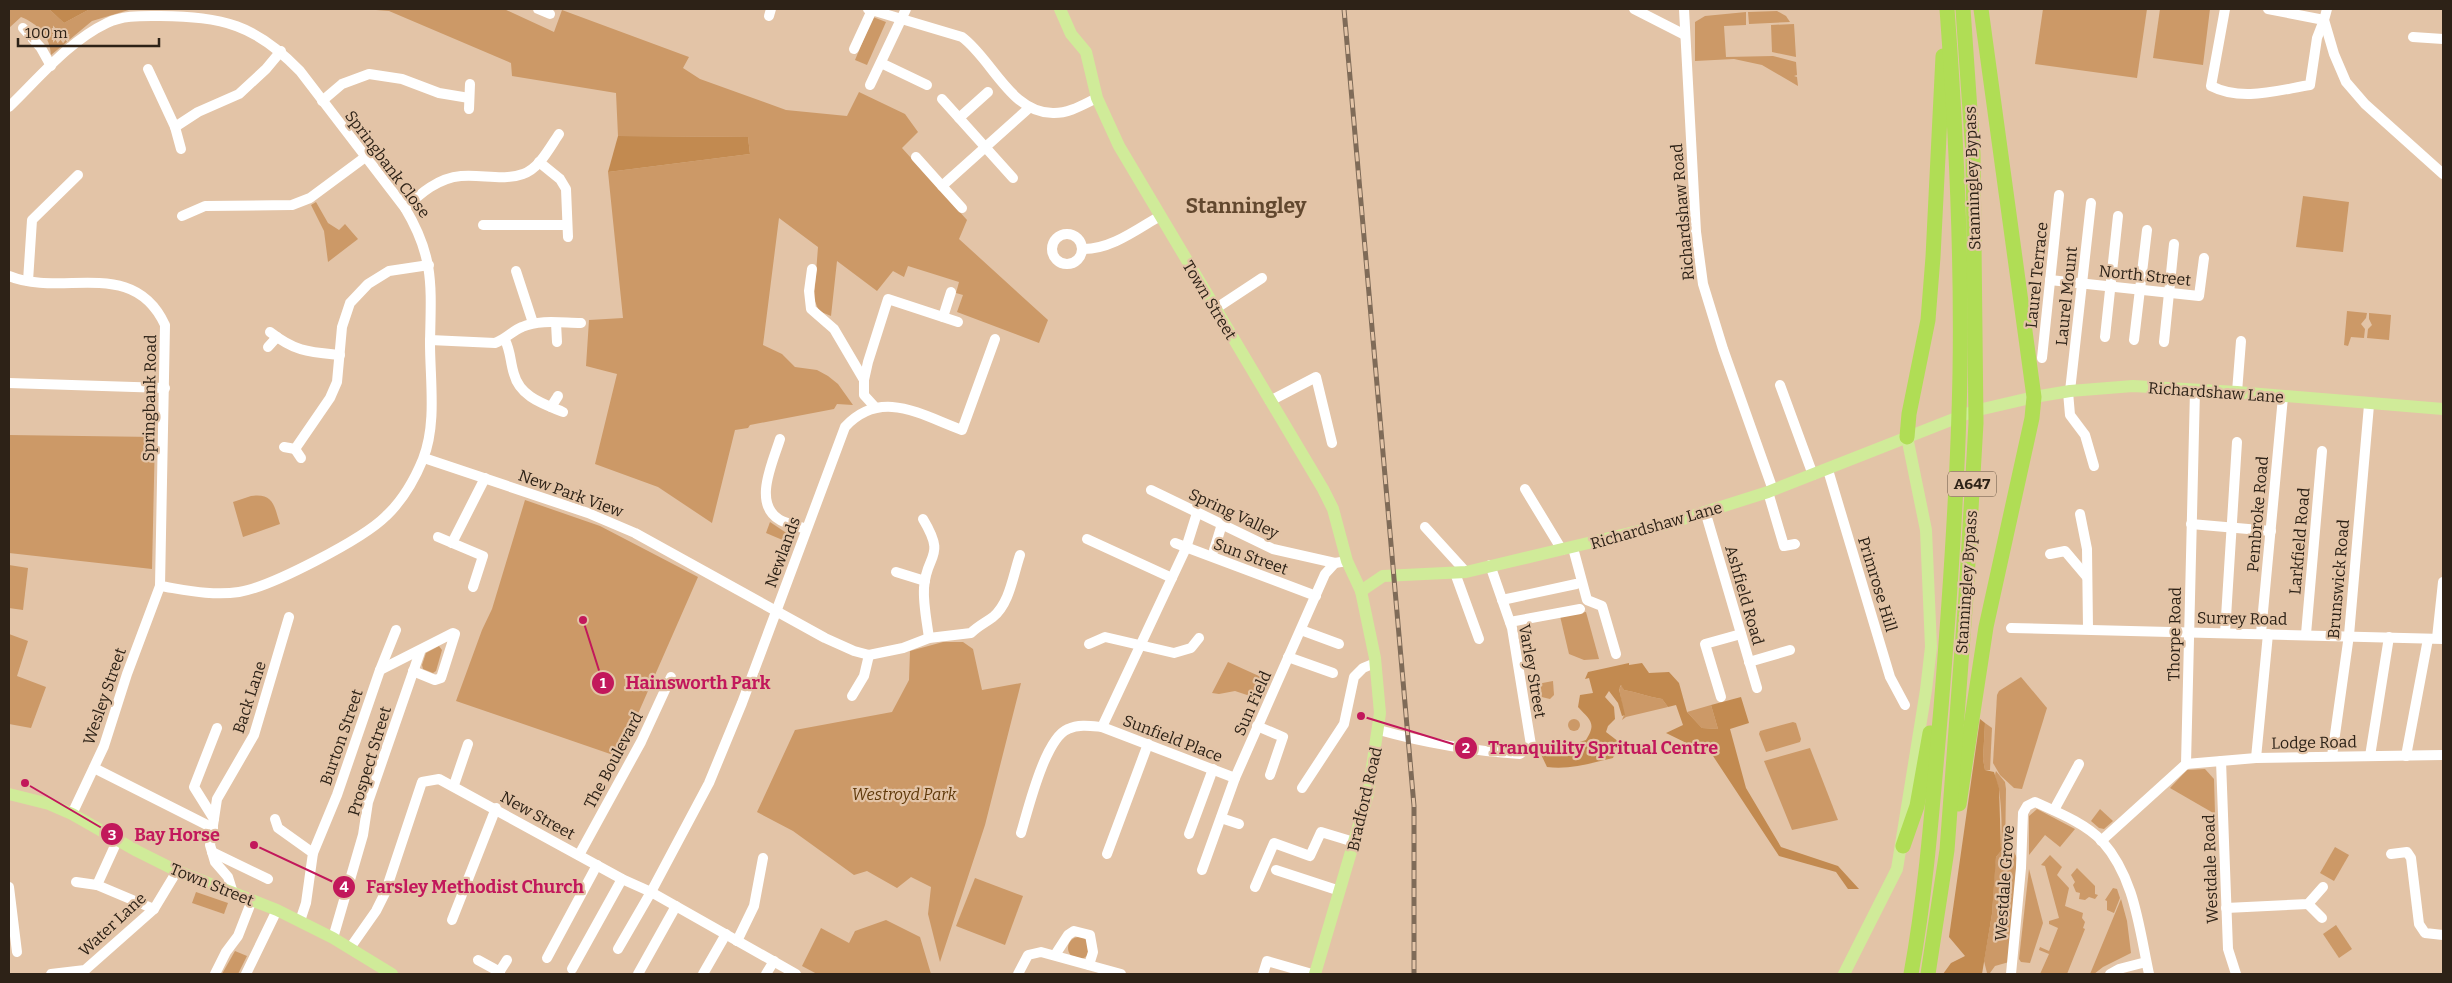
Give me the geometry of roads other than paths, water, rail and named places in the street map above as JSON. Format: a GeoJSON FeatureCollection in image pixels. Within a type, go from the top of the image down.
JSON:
{"type":"FeatureCollection","features":[{"type":"Feature","properties":{"kind":"highway","name":"Stanningley Bypass"},"geometry":{"type":"LineString","coordinates":[[1928,974],[1947,850],[1966,596],[1976,423],[1973,154],[1963,9]]}},
{"type":"Feature","properties":{"kind":"highway"},"geometry":{"type":"LineString","coordinates":[[1947,850],[1962,792],[1986,627],[2032,418],[2034,397],[1981,9]]}},
{"type":"Feature","properties":{"kind":"highway","name":"Stanningley Bypass"},"geometry":{"type":"LineString","coordinates":[[1911,974],[1931,825],[1947,639],[1955,502],[1960,372],[1956,136],[1948,13]]}},
{"type":"Feature","properties":{"kind":"highway"},"geometry":{"type":"LineString","coordinates":[[1907,437],[1910,406],[1928,320],[1938,178],[1940,81],[1948,13]]}},
{"type":"Feature","properties":{"kind":"highway","name":"A647"},"geometry":{"type":"LineString","coordinates":[[1903,846],[1917,806],[1947,639]]}},
{"type":"Feature","properties":{"kind":"main road","name":"Town Street"},"geometry":{"type":"LineString","coordinates":[[1060,9],[1071,34],[1086,52],[1097,98],[1118,146],[1315,475],[1333,509],[1341,562],[1361,591]]}},
{"type":"Feature","properties":{"kind":"main road","name":"Richardshaw Lane"},"geometry":{"type":"LineString","coordinates":[[1361,591],[1383,576],[1460,572],[1567,549],[1664,525],[1771,491],[1828,470],[1944,422],[1990,406],[2034,397],[2132,386],[2237,392],[2443,410]]}},
{"type":"Feature","properties":{"kind":"main road"},"geometry":{"type":"LineString","coordinates":[[1844,974],[1890,887],[1897,869],[1903,846],[1926,690],[1931,647],[1926,530],[1907,437]]}},
{"type":"Feature","properties":{"kind":"main road","name":"Bradford Road"},"geometry":{"type":"LineString","coordinates":[[1314,974],[1368,794],[1379,730],[1380,713],[1375,663],[1361,591]]}},
{"type":"Feature","properties":{"kind":"main road","name":"Town Street"},"geometry":{"type":"LineString","coordinates":[[9,794],[49,804],[72,814],[177,870],[277,910],[333,938],[392,974]]}},
{"type":"Feature","properties":{"kind":"street"},"geometry":{"type":"LineString","coordinates":[[538,9],[550,14]]}},
{"type":"Feature","properties":{"kind":"street"},"geometry":{"type":"LineString","coordinates":[[854,49],[870,9],[904,14],[962,37],[970,43],[1006,86],[1029,108],[1054,114],[1076,109],[1097,98]]}},
{"type":"Feature","properties":{"kind":"street"},"geometry":{"type":"LineString","coordinates":[[1634,9],[1685,35]]}},
{"type":"Feature","properties":{"kind":"street","name":"Richardshaw Road"},"geometry":{"type":"LineString","coordinates":[[1684,9],[1696,232],[1703,284],[1771,491],[1784,546],[1794,544]]}},
{"type":"Feature","properties":{"kind":"street"},"geometry":{"type":"LineString","coordinates":[[2226,9],[2211,86],[2222,92],[2242,96],[2310,85],[2317,38],[2327,9]]}},
{"type":"Feature","properties":{"kind":"street"},"geometry":{"type":"LineString","coordinates":[[2268,9],[2324,20]]}},
{"type":"Feature","properties":{"kind":"street"},"geometry":{"type":"LineString","coordinates":[[870,85],[904,14]]}},
{"type":"Feature","properties":{"kind":"street","name":"Springbank Close"},"geometry":{"type":"LineString","coordinates":[[9,107],[50,66],[92,31],[109,22],[125,17],[197,16],[248,30],[281,51],[300,71],[364,158],[405,208],[419,232],[429,265],[431,298],[429,434],[424,458],[413,482],[399,503],[385,518],[370,529],[309,563],[261,586],[241,592],[216,595],[160,586]]}},
{"type":"Feature","properties":{"kind":"street"},"geometry":{"type":"LineString","coordinates":[[2324,20],[2334,54],[2346,82],[2365,104],[2443,174]]}},
{"type":"Feature","properties":{"kind":"street"},"geometry":{"type":"LineString","coordinates":[[23,28],[41,48],[50,66]]}},
{"type":"Feature","properties":{"kind":"street"},"geometry":{"type":"LineString","coordinates":[[2413,37],[2443,39]]}},
{"type":"Feature","properties":{"kind":"street"},"geometry":{"type":"LineString","coordinates":[[175,127],[198,112],[238,94],[266,69],[281,51]]}},
{"type":"Feature","properties":{"kind":"street"},"geometry":{"type":"LineString","coordinates":[[880,63],[927,84]]}},
{"type":"Feature","properties":{"kind":"street"},"geometry":{"type":"LineString","coordinates":[[148,69],[175,127],[181,149]]}},
{"type":"Feature","properties":{"kind":"street"},"geometry":{"type":"LineString","coordinates":[[322,101],[342,84],[368,74],[402,79],[439,93],[470,98]]}},
{"type":"Feature","properties":{"kind":"street"},"geometry":{"type":"LineString","coordinates":[[469,109],[470,84]]}},
{"type":"Feature","properties":{"kind":"street"},"geometry":{"type":"LineString","coordinates":[[959,118],[988,92]]}},
{"type":"Feature","properties":{"kind":"street"},"geometry":{"type":"LineString","coordinates":[[942,99],[1013,178]]}},
{"type":"Feature","properties":{"kind":"street"},"geometry":{"type":"LineString","coordinates":[[942,186],[984,146],[1029,108]]}},
{"type":"Feature","properties":{"kind":"street"},"geometry":{"type":"LineString","coordinates":[[405,208],[437,183],[460,176],[490,177],[524,174],[539,162],[559,134]]}},
{"type":"Feature","properties":{"kind":"street"},"geometry":{"type":"LineString","coordinates":[[916,157],[962,208]]}},
{"type":"Feature","properties":{"kind":"street"},"geometry":{"type":"LineString","coordinates":[[182,216],[205,206],[292,205],[310,198],[364,158]]}},
{"type":"Feature","properties":{"kind":"street"},"geometry":{"type":"LineString","coordinates":[[539,162],[560,178],[566,189],[568,237]]}},
{"type":"Feature","properties":{"kind":"street"},"geometry":{"type":"LineString","coordinates":[[28,281],[32,220],[78,175]]}},
{"type":"Feature","properties":{"kind":"street","name":"Laurel Terrace"},"geometry":{"type":"LineString","coordinates":[[2042,358],[2059,195]]}},
{"type":"Feature","properties":{"kind":"street","name":"Laurel Mount"},"geometry":{"type":"LineString","coordinates":[[2091,204],[2069,392],[2070,415],[2086,436],[2094,466]]}},
{"type":"Feature","properties":{"kind":"street"},"geometry":{"type":"LineString","coordinates":[[1082,249],[1101,247],[1114,242],[1160,216]]}},
{"type":"Feature","properties":{"kind":"street"},"geometry":{"type":"LineString","coordinates":[[2105,337],[2118,216]]}},
{"type":"Feature","properties":{"kind":"street"},"geometry":{"type":"LineString","coordinates":[[483,225],[567,225]]}},
{"type":"Feature","properties":{"kind":"street"},"geometry":{"type":"LineString","coordinates":[[2134,340],[2147,230]]}},
{"type":"Feature","properties":{"kind":"street"},"geometry":{"type":"LineString","coordinates":[[2164,342],[2174,244]]}},
{"type":"Feature","properties":{"kind":"street","name":"North Street"},"geometry":{"type":"LineString","coordinates":[[2050,280],[2200,296],[2204,258]]}},
{"type":"Feature","properties":{"kind":"street"},"geometry":{"type":"LineString","coordinates":[[294,449],[330,398],[337,382],[342,327],[350,303],[368,284],[389,271],[429,265]]}},
{"type":"Feature","properties":{"kind":"street"},"geometry":{"type":"LineString","coordinates":[[812,269],[809,291],[811,309],[834,329],[864,380]]}},
{"type":"Feature","properties":{"kind":"street"},"geometry":{"type":"LineString","coordinates":[[516,270],[533,323]]}},
{"type":"Feature","properties":{"kind":"street","name":"Springbank Road"},"geometry":{"type":"LineString","coordinates":[[9,276],[28,281],[109,283],[140,293],[154,304],[165,325],[160,586]]}},
{"type":"Feature","properties":{"kind":"street"},"geometry":{"type":"LineString","coordinates":[[1215,308],[1262,278]]}},
{"type":"Feature","properties":{"kind":"street"},"geometry":{"type":"LineString","coordinates":[[943,317],[951,292]]}},
{"type":"Feature","properties":{"kind":"street"},"geometry":{"type":"LineString","coordinates":[[958,322],[888,300],[864,380],[864,395],[874,406],[907,409],[962,430],[994,339]]}},
{"type":"Feature","properties":{"kind":"street"},"geometry":{"type":"LineString","coordinates":[[430,340],[495,343],[505,340],[520,327],[533,323],[581,322]]}},
{"type":"Feature","properties":{"kind":"street"},"geometry":{"type":"LineString","coordinates":[[556,323],[557,342]]}},
{"type":"Feature","properties":{"kind":"street"},"geometry":{"type":"LineString","coordinates":[[268,347],[273,335],[286,345],[302,351],[340,355]]}},
{"type":"Feature","properties":{"kind":"street"},"geometry":{"type":"LineString","coordinates":[[505,340],[512,359],[514,374],[520,387],[530,397],[563,412]]}},
{"type":"Feature","properties":{"kind":"street"},"geometry":{"type":"LineString","coordinates":[[2237,392],[2241,340]]}},
{"type":"Feature","properties":{"kind":"street"},"geometry":{"type":"LineString","coordinates":[[1270,401],[1316,377],[1332,443]]}},
{"type":"Feature","properties":{"kind":"street"},"geometry":{"type":"LineString","coordinates":[[9,383],[165,388]]}},
{"type":"Feature","properties":{"kind":"street"},"geometry":{"type":"LineString","coordinates":[[1780,385],[1813,475]]}},
{"type":"Feature","properties":{"kind":"street","name":"Thorpe Road"},"geometry":{"type":"LineString","coordinates":[[2186,764],[2196,390]]}},
{"type":"Feature","properties":{"kind":"street"},"geometry":{"type":"LineString","coordinates":[[552,408],[558,396]]}},
{"type":"Feature","properties":{"kind":"street","name":"Pembroke Road"},"geometry":{"type":"LineString","coordinates":[[2256,758],[2271,531],[2283,397]]}},
{"type":"Feature","properties":{"kind":"street","name":"Brunswick Road"},"geometry":{"type":"LineString","coordinates":[[2332,756],[2349,636],[2369,405]]}},
{"type":"Feature","properties":{"kind":"street","name":"Newlands"},"geometry":{"type":"LineString","coordinates":[[618,949],[651,892],[709,783],[742,704],[845,427],[856,415],[874,406]]}},
{"type":"Feature","properties":{"kind":"street"},"geometry":{"type":"LineString","coordinates":[[780,440],[765,490],[768,507],[779,520],[806,529]]}},
{"type":"Feature","properties":{"kind":"street"},"geometry":{"type":"LineString","coordinates":[[2225,633],[2237,442]]}},
{"type":"Feature","properties":{"kind":"street"},"geometry":{"type":"LineString","coordinates":[[284,447],[294,449],[301,458]]}},
{"type":"Feature","properties":{"kind":"street","name":"Larkfield Road"},"geometry":{"type":"LineString","coordinates":[[2306,634],[2322,451]]}},
{"type":"Feature","properties":{"kind":"street","name":"New Park View"},"geometry":{"type":"LineString","coordinates":[[424,458],[604,519],[777,610],[825,638],[869,655]]}},
{"type":"Feature","properties":{"kind":"street","name":"Primrose Hill"},"geometry":{"type":"LineString","coordinates":[[1828,470],[1890,677],[1904,705]]}},
{"type":"Feature","properties":{"kind":"street"},"geometry":{"type":"LineString","coordinates":[[452,543],[484,478]]}},
{"type":"Feature","properties":{"kind":"street"},"geometry":{"type":"LineString","coordinates":[[1525,489],[1567,549],[1587,600],[1602,606],[1616,654]]}},
{"type":"Feature","properties":{"kind":"street","name":"Spring Valley"},"geometry":{"type":"LineString","coordinates":[[1151,490],[1273,549],[1341,562]]}},
{"type":"Feature","properties":{"kind":"street","name":"Ashfield Road"},"geometry":{"type":"LineString","coordinates":[[1705,511],[1756,688]]}},
{"type":"Feature","properties":{"kind":"street","name":"Sunfield Place"},"geometry":{"type":"LineString","coordinates":[[1197,513],[1186,548],[1102,727],[1235,778]]}},
{"type":"Feature","properties":{"kind":"street"},"geometry":{"type":"LineString","coordinates":[[2080,514],[2087,549],[2088,629]]}},
{"type":"Feature","properties":{"kind":"street"},"geometry":{"type":"LineString","coordinates":[[923,519],[934,540],[936,553],[924,580],[929,638]]}},
{"type":"Feature","properties":{"kind":"street"},"geometry":{"type":"LineString","coordinates":[[1214,550],[1222,524]]}},
{"type":"Feature","properties":{"kind":"street"},"geometry":{"type":"LineString","coordinates":[[2191,524],[2271,531]]}},
{"type":"Feature","properties":{"kind":"street"},"geometry":{"type":"LineString","coordinates":[[1425,527],[1460,572],[1479,639]]}},
{"type":"Feature","properties":{"kind":"street"},"geometry":{"type":"LineString","coordinates":[[438,537],[478,552],[483,556],[473,587]]}},
{"type":"Feature","properties":{"kind":"street"},"geometry":{"type":"LineString","coordinates":[[1087,539],[1172,578]]}},
{"type":"Feature","properties":{"kind":"street","name":"Sun Street"},"geometry":{"type":"LineString","coordinates":[[1175,543],[1316,596]]}},
{"type":"Feature","properties":{"kind":"street"},"geometry":{"type":"LineString","coordinates":[[2050,554],[2065,551],[2087,577]]}},
{"type":"Feature","properties":{"kind":"street"},"geometry":{"type":"LineString","coordinates":[[852,696],[864,676],[869,655],[903,648],[929,638],[966,635],[993,617],[1004,605],[1020,555]]}},
{"type":"Feature","properties":{"kind":"street","name":"Sun Field"},"geometry":{"type":"LineString","coordinates":[[1202,870],[1235,778],[1325,574],[1341,562]]}},
{"type":"Feature","properties":{"kind":"street","name":"Varley Street"},"geometry":{"type":"LineString","coordinates":[[1379,730],[1449,746],[1492,752],[1520,754],[1525,752],[1531,745],[1510,622],[1490,565]]}},
{"type":"Feature","properties":{"kind":"street"},"geometry":{"type":"LineString","coordinates":[[896,572],[924,580]]}},
{"type":"Feature","properties":{"kind":"street"},"geometry":{"type":"LineString","coordinates":[[2406,756],[2436,638],[2443,582]]}},
{"type":"Feature","properties":{"kind":"street"},"geometry":{"type":"LineString","coordinates":[[1502,600],[1576,584]]}},
{"type":"Feature","properties":{"kind":"street","name":"Wesley Street"},"geometry":{"type":"LineString","coordinates":[[72,814],[94,768],[160,586]]}},
{"type":"Feature","properties":{"kind":"street"},"geometry":{"type":"LineString","coordinates":[[1510,622],[1580,609]]}},
{"type":"Feature","properties":{"kind":"street","name":"Back Lane"},"geometry":{"type":"LineString","coordinates":[[212,852],[210,845],[217,799],[254,735],[289,617]]}},
{"type":"Feature","properties":{"kind":"street","name":"Surrey Road"},"geometry":{"type":"LineString","coordinates":[[2011,628],[2436,638]]}},
{"type":"Feature","properties":{"kind":"street","name":"Burton Street"},"geometry":{"type":"LineString","coordinates":[[300,921],[306,903],[313,853],[338,795],[380,670],[396,630]]}},
{"type":"Feature","properties":{"kind":"street"},"geometry":{"type":"LineString","coordinates":[[1301,630],[1339,644]]}},
{"type":"Feature","properties":{"kind":"street"},"geometry":{"type":"LineString","coordinates":[[380,670],[420,652],[452,633],[455,634],[441,678],[435,680],[413,671]]}},
{"type":"Feature","properties":{"kind":"street"},"geometry":{"type":"LineString","coordinates":[[1720,697],[1705,644],[1741,634]]}},
{"type":"Feature","properties":{"kind":"street"},"geometry":{"type":"LineString","coordinates":[[1089,644],[1105,637],[1142,644],[1174,653],[1191,648],[1199,638]]}},
{"type":"Feature","properties":{"kind":"street"},"geometry":{"type":"LineString","coordinates":[[2370,756],[2389,638]]}},
{"type":"Feature","properties":{"kind":"street"},"geometry":{"type":"LineString","coordinates":[[1749,662],[1790,650]]}},
{"type":"Feature","properties":{"kind":"street","name":"Prospect Street"},"geometry":{"type":"LineString","coordinates":[[333,938],[363,834],[368,802],[420,652]]}},
{"type":"Feature","properties":{"kind":"street"},"geometry":{"type":"LineString","coordinates":[[1288,657],[1333,673]]}},
{"type":"Feature","properties":{"kind":"street"},"geometry":{"type":"LineString","coordinates":[[1302,788],[1344,724],[1354,677],[1364,668],[1375,663]]}},
{"type":"Feature","properties":{"kind":"street","name":"The Boulevard"},"geometry":{"type":"LineString","coordinates":[[580,855],[641,742],[671,677]]}},
{"type":"Feature","properties":{"kind":"street"},"geometry":{"type":"LineString","coordinates":[[1021,833],[1043,762],[1052,746],[1066,729],[1082,726],[1102,727]]}},
{"type":"Feature","properties":{"kind":"street"},"geometry":{"type":"LineString","coordinates":[[1257,726],[1284,737],[1270,775]]}},
{"type":"Feature","properties":{"kind":"street"},"geometry":{"type":"LineString","coordinates":[[214,823],[194,787],[217,728]]}},
{"type":"Feature","properties":{"kind":"street"},"geometry":{"type":"LineString","coordinates":[[454,785],[468,744]]}},
{"type":"Feature","properties":{"kind":"street"},"geometry":{"type":"LineString","coordinates":[[1107,854],[1148,744]]}},
{"type":"Feature","properties":{"kind":"street","name":"Lodge Road"},"geometry":{"type":"LineString","coordinates":[[2186,764],[2256,758],[2443,754]]}},
{"type":"Feature","properties":{"kind":"street","name":"Westdale Road"},"geometry":{"type":"LineString","coordinates":[[2221,761],[2228,949],[2236,974]]}},
{"type":"Feature","properties":{"kind":"street"},"geometry":{"type":"LineString","coordinates":[[2079,764],[2054,810],[2078,823],[2102,841],[2116,863],[2133,896],[2149,974]]}},
{"type":"Feature","properties":{"kind":"street"},"geometry":{"type":"LineString","coordinates":[[2102,841],[2186,764]]}},
{"type":"Feature","properties":{"kind":"street"},"geometry":{"type":"LineString","coordinates":[[94,768],[214,823]]}},
{"type":"Feature","properties":{"kind":"street"},"geometry":{"type":"LineString","coordinates":[[1189,834],[1213,769]]}},
{"type":"Feature","properties":{"kind":"street","name":"New Street"},"geometry":{"type":"LineString","coordinates":[[350,948],[376,911],[385,893],[422,782],[439,779],[454,785],[622,879],[651,892],[796,974]]}},
{"type":"Feature","properties":{"kind":"street","name":"Westdale Grove"},"geometry":{"type":"LineString","coordinates":[[2011,974],[2014,962],[2022,868],[2023,813],[2027,806],[2035,802],[2054,810]]}},
{"type":"Feature","properties":{"kind":"street"},"geometry":{"type":"LineString","coordinates":[[452,920],[496,808]]}},
{"type":"Feature","properties":{"kind":"street"},"geometry":{"type":"LineString","coordinates":[[1221,818],[1239,824]]}},
{"type":"Feature","properties":{"kind":"street"},"geometry":{"type":"LineString","coordinates":[[275,820],[278,828],[313,853]]}},
{"type":"Feature","properties":{"kind":"street"},"geometry":{"type":"LineString","coordinates":[[1255,887],[1274,843],[1310,856],[1321,832],[1354,842]]}},
{"type":"Feature","properties":{"kind":"street"},"geometry":{"type":"LineString","coordinates":[[98,885],[118,839]]}},
{"type":"Feature","properties":{"kind":"street"},"geometry":{"type":"LineString","coordinates":[[212,852],[266,875]]}},
{"type":"Feature","properties":{"kind":"street"},"geometry":{"type":"LineString","coordinates":[[212,852],[215,862],[228,876],[233,892]]}},
{"type":"Feature","properties":{"kind":"street"},"geometry":{"type":"LineString","coordinates":[[2392,854],[2407,852],[2411,858],[2419,924],[2425,933],[2443,935]]}},
{"type":"Feature","properties":{"kind":"street"},"geometry":{"type":"LineString","coordinates":[[737,941],[754,906],[763,858]]}},
{"type":"Feature","properties":{"kind":"street"},"geometry":{"type":"LineString","coordinates":[[547,958],[597,865]]}},
{"type":"Feature","properties":{"kind":"street","name":"Water Lane"},"geometry":{"type":"LineString","coordinates":[[51,974],[85,970],[154,909],[177,870]]}},
{"type":"Feature","properties":{"kind":"street"},"geometry":{"type":"LineString","coordinates":[[1276,870],[1340,891]]}},
{"type":"Feature","properties":{"kind":"street"},"geometry":{"type":"LineString","coordinates":[[572,970],[622,879]]}},
{"type":"Feature","properties":{"kind":"street"},"geometry":{"type":"LineString","coordinates":[[76,882],[98,885],[154,909]]}},
{"type":"Feature","properties":{"kind":"street"},"geometry":{"type":"LineString","coordinates":[[9,887],[17,952]]}},
{"type":"Feature","properties":{"kind":"street"},"geometry":{"type":"LineString","coordinates":[[2226,908],[2308,904],[2323,887]]}},
{"type":"Feature","properties":{"kind":"street"},"geometry":{"type":"LineString","coordinates":[[215,974],[226,952],[238,936],[252,900]]}},
{"type":"Feature","properties":{"kind":"street"},"geometry":{"type":"LineString","coordinates":[[2308,904],[2322,918]]}},
{"type":"Feature","properties":{"kind":"street"},"geometry":{"type":"LineString","coordinates":[[638,974],[676,906]]}},
{"type":"Feature","properties":{"kind":"street"},"geometry":{"type":"LineString","coordinates":[[246,974],[277,910]]}},
{"type":"Feature","properties":{"kind":"street"},"geometry":{"type":"LineString","coordinates":[[1055,955],[1068,935],[1074,931],[1090,935],[1093,952],[1089,965]]}},
{"type":"Feature","properties":{"kind":"street"},"geometry":{"type":"LineString","coordinates":[[703,974],[726,934]]}},
{"type":"Feature","properties":{"kind":"street"},"geometry":{"type":"LineString","coordinates":[[1018,974],[1028,955],[1042,952],[1121,974]]}},
{"type":"Feature","properties":{"kind":"street"},"geometry":{"type":"LineString","coordinates":[[478,960],[499,973],[507,960]]}},
{"type":"Feature","properties":{"kind":"street"},"geometry":{"type":"LineString","coordinates":[[766,974],[774,961]]}},
{"type":"Feature","properties":{"kind":"street"},"geometry":{"type":"LineString","coordinates":[[1263,974],[1267,961],[1314,974]]}},
{"type":"Feature","properties":{"kind":"street"},"geometry":{"type":"LineString","coordinates":[[2110,974],[2119,969],[2146,962]]}},
{"type":"Feature","properties":{"kind":"railway"},"geometry":{"type":"LineString","coordinates":[[1344,9],[1414,806],[1414,974]]}},
{"type":"Feature","properties":{"kind":"place","name":"Hainsworth Park"},"geometry":{"type":"Point","coordinates":[583,620]}},
{"type":"Feature","properties":{"kind":"place","name":"Tranquility Spritual Centre"},"geometry":{"type":"Point","coordinates":[1361,716]}},
{"type":"Feature","properties":{"kind":"place","name":"Bay Horse"},"geometry":{"type":"Point","coordinates":[25,783]}},
{"type":"Feature","properties":{"kind":"place","name":"Farsley Methodist Church"},"geometry":{"type":"Point","coordinates":[254,845]}},
{"type":"Feature","properties":{"kind":"district","name":"Stanningley"},"geometry":{"type":"Point","coordinates":[1246,206]}},
{"type":"Feature","properties":{"kind":"park label","name":"Westroyd Park"},"geometry":{"type":"Point","coordinates":[904,794]}}]}
